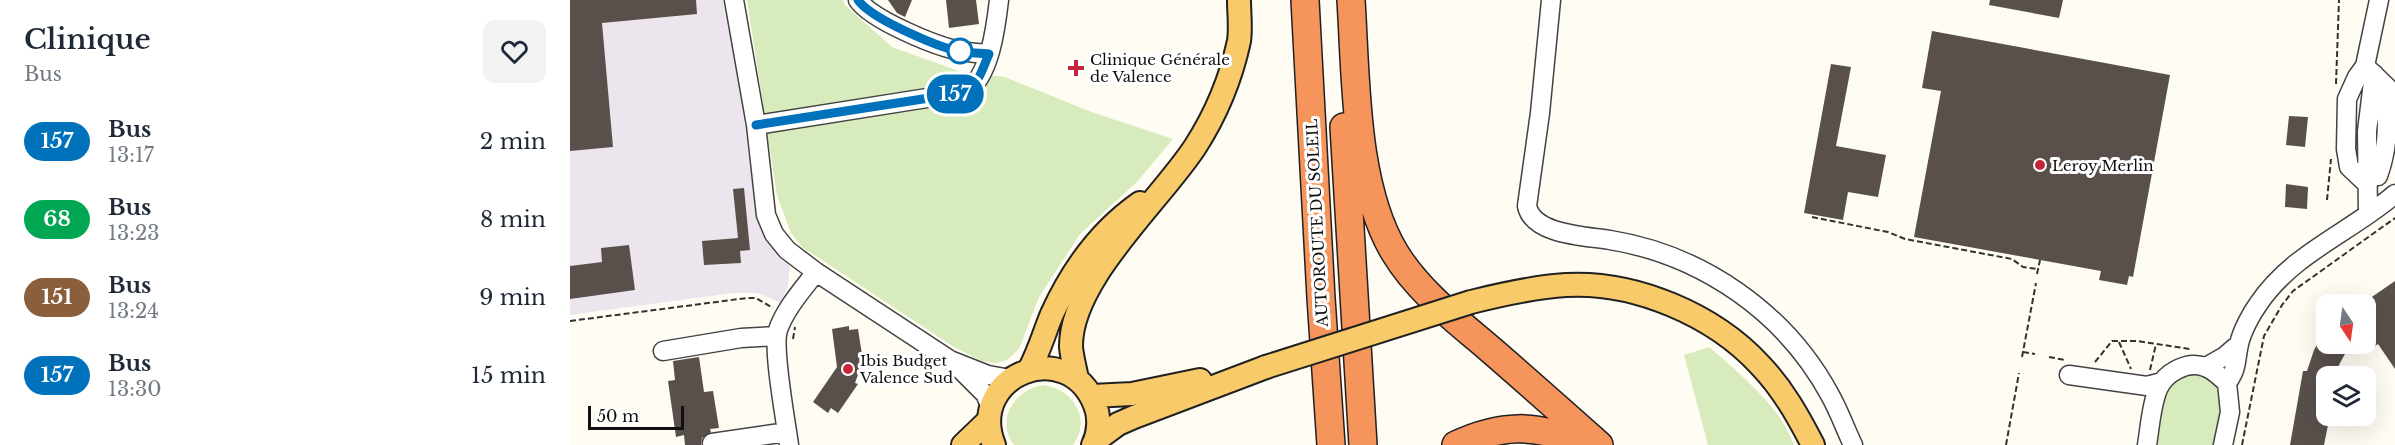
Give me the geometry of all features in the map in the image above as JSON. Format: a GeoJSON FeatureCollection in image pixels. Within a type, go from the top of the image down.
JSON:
{"type":"FeatureCollection","features":[{"type":"Feature","properties":{"kind":"highway","name":"AUTOROUTE DU SOLEIL"},"geometry":{"type":"LineString","coordinates":[[1305,0],[1331,445]]}},
{"type":"Feature","properties":{"kind":"highway"},"geometry":{"type":"LineString","coordinates":[[1338,0],[1363,445]]}},
{"type":"Feature","properties":{"kind":"highway"},"geometry":{"type":"LineString","coordinates":[[1351,0],[1359,127],[1367,177],[1374,204],[1394,252],[1422,288],[1599,445]]}},
{"type":"Feature","properties":{"kind":"highway"},"geometry":{"type":"LineString","coordinates":[[1319,445],[1322,311]]}},
{"type":"Feature","properties":{"kind":"highway"},"geometry":{"type":"LineString","coordinates":[[1456,445],[1494,430],[1517,428],[1543,430],[1580,445]]}},
{"type":"Feature","properties":{"kind":"main road"},"geometry":{"type":"LineString","coordinates":[[1077,379],[1071,345],[1080,310],[1096,274],[1115,247],[1170,181],[1195,146],[1219,104],[1239,40],[1239,0]]}},
{"type":"Feature","properties":{"kind":"main road"},"geometry":{"type":"LineString","coordinates":[[963,445],[990,413],[1002,387],[1020,374],[1036,357],[1052,314],[1078,266],[1096,241],[1130,209],[1170,181]]}},
{"type":"Feature","properties":{"kind":"main road"},"geometry":{"type":"LineString","coordinates":[[1094,443],[1118,424],[1266,367],[1472,302],[1532,288],[1569,285],[1604,287],[1636,293],[1672,306],[1713,326],[1739,344],[1760,364],[1795,410],[1813,445]]}},
{"type":"Feature","properties":{"kind":"main road"},"geometry":{"type":"LineString","coordinates":[[1092,396],[1132,394],[1266,367]]}},
{"type":"Feature","properties":{"kind":"main road"},"geometry":{"type":"LineString","coordinates":[[1020,374],[1046,368],[1062,371],[1077,379],[1092,396],[1097,411],[1098,426],[1094,443]]}},
{"type":"Feature","properties":{"kind":"main road"},"geometry":{"type":"LineString","coordinates":[[990,413],[990,432],[994,445]]}},
{"type":"Feature","properties":{"kind":"street"},"geometry":{"type":"LineString","coordinates":[[734,0],[756,125],[766,215],[774,234],[787,250],[816,272],[950,360],[985,394],[990,413]]}},
{"type":"Feature","properties":{"kind":"street"},"geometry":{"type":"LineString","coordinates":[[858,0],[871,13],[899,29],[960,51],[989,54]]}},
{"type":"Feature","properties":{"kind":"street"},"geometry":{"type":"LineString","coordinates":[[756,125],[965,92],[976,83],[989,54],[994,39],[999,0]]}},
{"type":"Feature","properties":{"kind":"street"},"geometry":{"type":"LineString","coordinates":[[1551,0],[1540,113],[1527,206],[1533,221],[1565,233],[1641,246],[1661,252],[1697,267],[1738,292],[1762,310],[1802,353],[1829,394],[1853,445]]}},
{"type":"Feature","properties":{"kind":"street"},"geometry":{"type":"LineString","coordinates":[[2373,181],[2357,161],[2358,111],[2373,74],[2378,0],[2395,3]]}},
{"type":"Feature","properties":{"kind":"street"},"geometry":{"type":"LineString","coordinates":[[2373,74],[2390,90],[2395,106]]}},
{"type":"Feature","properties":{"kind":"street"},"geometry":{"type":"LineString","coordinates":[[2368,213],[2373,181],[2386,153],[2388,118],[2373,74]]}},
{"type":"Feature","properties":{"kind":"street"},"geometry":{"type":"LineString","coordinates":[[2373,181],[2388,167],[2394,154],[2395,137]]}},
{"type":"Feature","properties":{"kind":"street"},"geometry":{"type":"LineString","coordinates":[[2223,445],[2230,412],[2227,383],[2238,359],[2239,344],[2258,304],[2276,280],[2316,248],[2395,194]]}},
{"type":"Feature","properties":{"kind":"street"},"geometry":{"type":"LineString","coordinates":[[712,443],[788,439],[777,336],[785,316],[816,272]]}},
{"type":"Feature","properties":{"kind":"street"},"geometry":{"type":"LineString","coordinates":[[663,351],[741,338],[777,336]]}},
{"type":"Feature","properties":{"kind":"street"},"geometry":{"type":"LineString","coordinates":[[2067,367],[2147,386],[2156,377],[2202,359],[2226,356],[2239,344]]}},
{"type":"Feature","properties":{"kind":"street"},"geometry":{"type":"LineString","coordinates":[[2202,359],[2227,383]]}},
{"type":"Feature","properties":{"kind":"street"},"geometry":{"type":"LineString","coordinates":[[950,360],[988,375],[1020,374]]}},
{"type":"Feature","properties":{"kind":"street"},"geometry":{"type":"LineString","coordinates":[[2147,445],[2157,391],[2156,377]]}},
{"type":"Feature","properties":{"kind":"path"},"geometry":{"type":"LineString","coordinates":[[2337,71],[2340,0]]}},
{"type":"Feature","properties":{"kind":"path"},"geometry":{"type":"LineString","coordinates":[[1812,217],[1888,232],[1905,239],[2012,259],[2023,267],[2038,269]]}},
{"type":"Feature","properties":{"kind":"path"},"geometry":{"type":"LineString","coordinates":[[2242,445],[2264,336],[2282,305],[2293,291],[2395,218]]}},
{"type":"Feature","properties":{"kind":"path"},"geometry":{"type":"LineString","coordinates":[[2037,274],[2040,260]]}},
{"type":"Feature","properties":{"kind":"path"},"geometry":{"type":"LineString","coordinates":[[2022,357],[2036,283]]}},
{"type":"Feature","properties":{"kind":"path"},"geometry":{"type":"LineString","coordinates":[[2090,364],[2095,362],[2112,341],[2156,344],[2202,359]]}},
{"type":"Feature","properties":{"kind":"path"},"geometry":{"type":"LineString","coordinates":[[2119,342],[2134,377]]}},
{"type":"Feature","properties":{"kind":"path"},"geometry":{"type":"LineString","coordinates":[[2156,344],[2156,377]]}},
{"type":"Feature","properties":{"kind":"path"},"geometry":{"type":"LineString","coordinates":[[2023,352],[2035,354]]}},
{"type":"Feature","properties":{"kind":"path"},"geometry":{"type":"LineString","coordinates":[[2049,357],[2067,367]]}},
{"type":"Feature","properties":{"kind":"path"},"geometry":{"type":"LineString","coordinates":[[2006,445],[2019,373]]}},
{"type":"Feature","properties":{"kind":"shaded area"},"geometry":{"type":"Polygon","coordinates":[[[570,0],[723,0],[737,64],[754,199],[761,222],[775,248],[790,266],[788,285],[781,303],[757,293],[733,293],[570,315],[570,0]]]}},
{"type":"Feature","properties":{"kind":"green space"},"geometry":{"type":"Polygon","coordinates":[[[747,0],[843,0],[845,5],[892,47],[964,73],[1005,77],[1094,113],[1173,139],[1137,182],[1080,234],[1039,297],[1019,349],[1007,360],[996,363],[982,361],[954,347],[802,247],[791,233],[777,195],[747,0]]]}},
{"type":"Feature","properties":{"kind":"green space"},"geometry":{"type":"Polygon","coordinates":[[[1709,347],[1769,404],[1787,430],[1794,445],[1708,445],[1684,355],[1709,347]]]}},
{"type":"Feature","properties":{"kind":"green space"},"geometry":{"type":"Polygon","coordinates":[[[2200,373],[2216,381],[2223,396],[2216,445],[2155,445],[2165,390],[2185,374],[2200,373]]]}},
{"type":"Feature","properties":{"kind":"green space"},"geometry":{"type":"Polygon","coordinates":[[[1043,385],[1063,392],[1076,406],[1081,425],[1073,445],[1014,445],[1009,435],[1007,416],[1011,407],[1024,393],[1043,385]]]}},
{"type":"Feature","properties":{"kind":"building"},"geometry":{"type":"Polygon","coordinates":[[[570,0],[696,0],[697,14],[602,23],[613,147],[570,151],[570,0]]]}},
{"type":"Feature","properties":{"kind":"building"},"geometry":{"type":"Polygon","coordinates":[[[888,0],[912,0],[905,17],[897,13],[888,0]]]}},
{"type":"Feature","properties":{"kind":"building"},"geometry":{"type":"Polygon","coordinates":[[[946,0],[976,0],[979,24],[949,28],[946,0]]]}},
{"type":"Feature","properties":{"kind":"building"},"geometry":{"type":"Polygon","coordinates":[[[1990,0],[2063,0],[2059,18],[1989,5],[1990,0]]]}},
{"type":"Feature","properties":{"kind":"building","name":"Leroy Merlin"},"geometry":{"type":"Polygon","coordinates":[[[1932,31],[2170,75],[2133,277],[2129,276],[2127,285],[2099,280],[2101,271],[1914,237],[1941,91],[1922,88],[1932,31]]]}},
{"type":"Feature","properties":{"kind":"building"},"geometry":{"type":"Polygon","coordinates":[[[1831,64],[1851,67],[1836,146],[1886,155],[1878,197],[1848,192],[1843,220],[1804,213],[1831,64]]]}},
{"type":"Feature","properties":{"kind":"building"},"geometry":{"type":"Polygon","coordinates":[[[2289,116],[2308,117],[2305,147],[2286,145],[2289,116]]]}},
{"type":"Feature","properties":{"kind":"building"},"geometry":{"type":"Polygon","coordinates":[[[2286,184],[2308,187],[2307,209],[2285,207],[2286,184]]]}},
{"type":"Feature","properties":{"kind":"building"},"geometry":{"type":"Polygon","coordinates":[[[744,188],[750,250],[740,251],[741,263],[704,265],[702,241],[738,238],[733,189],[744,188]]]}},
{"type":"Feature","properties":{"kind":"building"},"geometry":{"type":"Polygon","coordinates":[[[629,245],[635,290],[570,299],[570,266],[602,262],[601,248],[629,245]]]}},
{"type":"Feature","properties":{"kind":"building"},"geometry":{"type":"Polygon","coordinates":[[[2395,281],[2395,369],[2378,344],[2376,345],[2376,294],[2395,281]]]}},
{"type":"Feature","properties":{"kind":"building","name":"Ibis Budget Valence Sud"},"geometry":{"type":"Polygon","coordinates":[[[849,326],[849,330],[858,329],[863,361],[855,383],[858,384],[838,413],[831,408],[828,413],[813,402],[837,367],[832,329],[849,326]]]}},
{"type":"Feature","properties":{"kind":"building"},"geometry":{"type":"Polygon","coordinates":[[[2316,346],[2316,354],[2345,354],[2338,366],[2316,366],[2316,426],[2328,426],[2324,445],[2290,445],[2303,371],[2307,371],[2316,346]]]}},
{"type":"Feature","properties":{"kind":"building"},"geometry":{"type":"Polygon","coordinates":[[[699,357],[704,392],[713,391],[719,428],[710,429],[711,432],[702,438],[701,445],[685,445],[684,435],[676,437],[668,381],[675,380],[673,361],[699,357]]]}},
{"type":"Feature","properties":{"kind":"bus line","name":"157"},"geometry":{"type":"LineString","coordinates":[[756,125],[955,94],[965,92],[976,83],[989,54],[960,51],[899,29],[871,13],[858,0]]}},
{"type":"Feature","properties":{"kind":"place","name":"Clinique Générale de Valence"},"geometry":{"type":"Point","coordinates":[1076,68]}},
{"type":"Feature","properties":{"kind":"place","name":"Leroy Merlin"},"geometry":{"type":"Point","coordinates":[2040,165]}},
{"type":"Feature","properties":{"kind":"place","name":"Ibis Budget Valence Sud"},"geometry":{"type":"Point","coordinates":[848,369]}}]}
